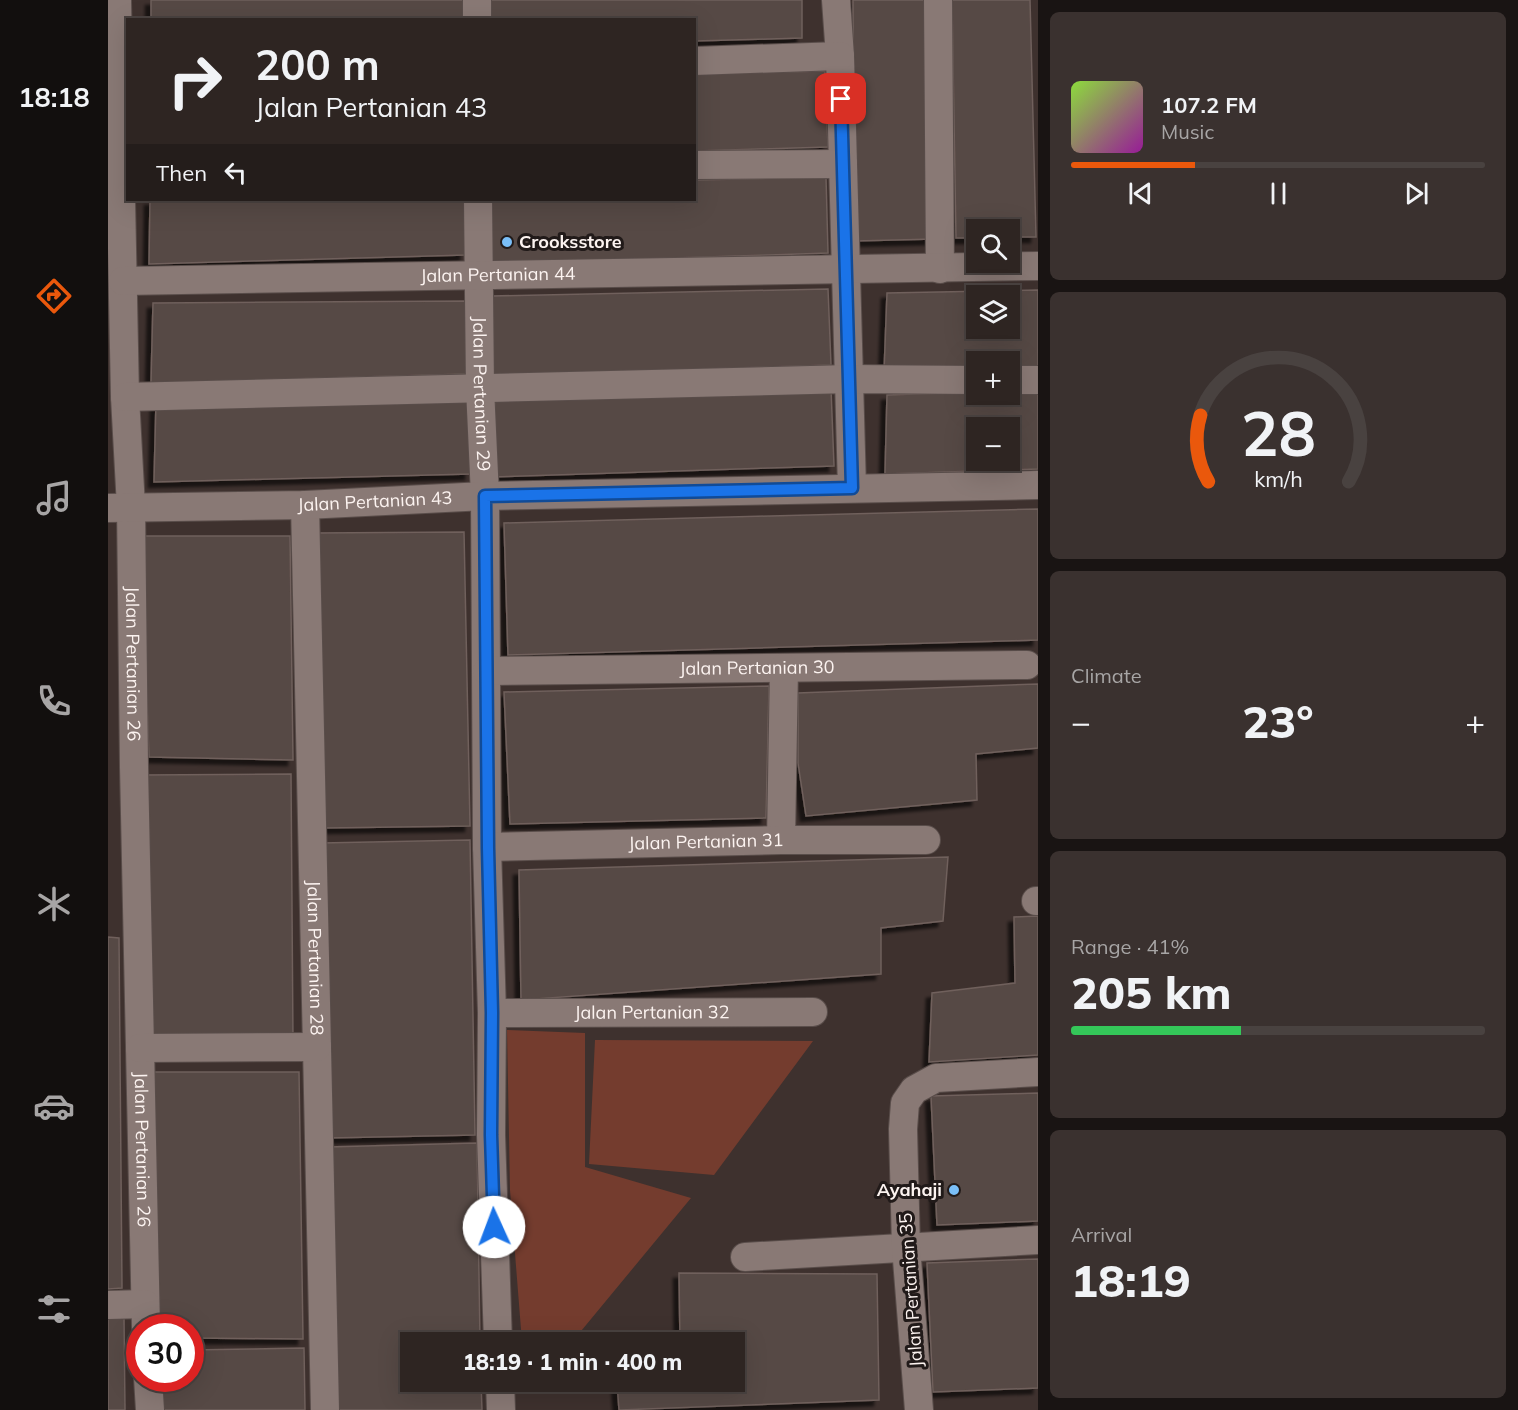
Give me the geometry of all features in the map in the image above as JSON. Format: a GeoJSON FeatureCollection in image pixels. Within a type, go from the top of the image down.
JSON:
{"type":"FeatureCollection","features":[{"type":"Feature","properties":{"kind":"street","name":"Jalan Pertanian 26"},"geometry":{"type":"LineString","coordinates":[[117,0],[123,70],[124,169],[125,397],[120,507],[134,779],[146,1314]]}},
{"type":"Feature","properties":{"kind":"street"},"geometry":{"type":"LineString","coordinates":[[477,0],[477,18]]}},
{"type":"Feature","properties":{"kind":"street"},"geometry":{"type":"LineString","coordinates":[[836,0],[843,164],[860,270],[850,379],[852,488]]}},
{"type":"Feature","properties":{"kind":"street"},"geometry":{"type":"LineString","coordinates":[[938,0],[939,269]]}},
{"type":"Feature","properties":{"kind":"street"},"geometry":{"type":"LineString","coordinates":[[696,61],[840,56]]}},
{"type":"Feature","properties":{"kind":"street"},"geometry":{"type":"LineString","coordinates":[[696,165],[843,164]]}},
{"type":"Feature","properties":{"kind":"street","name":"Jalan Pertanian 29"},"geometry":{"type":"LineString","coordinates":[[478,201],[480,387],[485,496],[492,1013],[491,1135],[498,1332]]}},
{"type":"Feature","properties":{"kind":"street","name":"Jalan Pertanian 44"},"geometry":{"type":"LineString","coordinates":[[123,281],[479,277],[1038,266]]}},
{"type":"Feature","properties":{"kind":"street"},"geometry":{"type":"LineString","coordinates":[[125,397],[850,379],[966,380]]}},
{"type":"Feature","properties":{"kind":"street"},"geometry":{"type":"LineString","coordinates":[[1020,380],[1038,380]]}},
{"type":"Feature","properties":{"kind":"street","name":"Jalan Pertanian 43"},"geometry":{"type":"LineString","coordinates":[[120,507],[305,505],[485,496],[1038,485]]}},
{"type":"Feature","properties":{"kind":"street","name":"Jalan Pertanian 28"},"geometry":{"type":"LineString","coordinates":[[305,505],[325,1410]]}},
{"type":"Feature","properties":{"kind":"street","name":"Jalan Pertanian 30"},"geometry":{"type":"LineString","coordinates":[[487,671],[1027,665]]}},
{"type":"Feature","properties":{"kind":"street"},"geometry":{"type":"LineString","coordinates":[[781,840],[784,668]]}},
{"type":"Feature","properties":{"kind":"street","name":"Jalan Pertanian 31"},"geometry":{"type":"LineString","coordinates":[[488,848],[781,840],[926,840]]}},
{"type":"Feature","properties":{"kind":"street","name":"Jalan Pertanian 32"},"geometry":{"type":"LineString","coordinates":[[492,1013],[813,1012]]}},
{"type":"Feature","properties":{"kind":"street"},"geometry":{"type":"LineString","coordinates":[[140,1048],[317,1047]]}},
{"type":"Feature","properties":{"kind":"street","name":"Jalan Pertanian 35"},"geometry":{"type":"LineString","coordinates":[[919,1410],[906,1247],[903,1128],[905,1103],[914,1090],[936,1078],[1038,1072]]}},
{"type":"Feature","properties":{"kind":"street"},"geometry":{"type":"LineString","coordinates":[[745,1257],[1038,1240]]}},
{"type":"Feature","properties":{"kind":"street"},"geometry":{"type":"LineString","coordinates":[[108,1305],[139,1314]]}},
{"type":"Feature","properties":{"kind":"street"},"geometry":{"type":"LineString","coordinates":[[149,1392],[150,1410]]}},
{"type":"Feature","properties":{"kind":"street"},"geometry":{"type":"LineString","coordinates":[[500,1392],[501,1410]]}},
{"type":"Feature","properties":{"kind":"shaded area"},"geometry":{"type":"Polygon","coordinates":[[[507,1030],[585,1033],[585,1167],[691,1198],[580,1332],[521,1332],[510,1190],[507,1030]]]}},
{"type":"Feature","properties":{"kind":"shaded area"},"geometry":{"type":"Polygon","coordinates":[[[595,1040],[813,1041],[714,1175],[589,1164],[595,1040]]]}},
{"type":"Feature","properties":{"kind":"building"},"geometry":{"type":"Polygon","coordinates":[[[151,0],[467,0],[467,18],[151,18],[151,0]]]}},
{"type":"Feature","properties":{"kind":"building"},"geometry":{"type":"Polygon","coordinates":[[[487,0],[802,0],[802,38],[696,41],[696,18],[486,18],[487,0]]]}},
{"type":"Feature","properties":{"kind":"building"},"geometry":{"type":"Polygon","coordinates":[[[853,0],[927,0],[934,239],[854,241],[853,0]]]}},
{"type":"Feature","properties":{"kind":"building"},"geometry":{"type":"Polygon","coordinates":[[[952,0],[1030,0],[1036,237],[1020,237],[1020,219],[966,219],[966,238],[956,238],[952,0]]]}},
{"type":"Feature","properties":{"kind":"building"},"geometry":{"type":"Polygon","coordinates":[[[825,71],[828,147],[696,151],[696,74],[825,71]]]}},
{"type":"Feature","properties":{"kind":"building"},"geometry":{"type":"Polygon","coordinates":[[[826,177],[828,253],[487,264],[489,201],[696,201],[696,180],[826,177]]]}},
{"type":"Feature","properties":{"kind":"building"},"geometry":{"type":"Polygon","coordinates":[[[150,201],[466,201],[465,255],[149,264],[150,201]]]}},
{"type":"Feature","properties":{"kind":"building"},"geometry":{"type":"Polygon","coordinates":[[[828,289],[831,365],[490,376],[492,296],[828,289]]]}},
{"type":"Feature","properties":{"kind":"building"},"geometry":{"type":"Polygon","coordinates":[[[1020,290],[1038,290],[1038,368],[1020,369],[1020,351],[966,351],[966,370],[884,373],[887,293],[966,291],[966,339],[1020,339],[1020,290]]]}},
{"type":"Feature","properties":{"kind":"building"},"geometry":{"type":"Polygon","coordinates":[[[468,301],[467,374],[151,383],[153,303],[468,301]]]}},
{"type":"Feature","properties":{"kind":"building"},"geometry":{"type":"Polygon","coordinates":[[[831,389],[834,466],[493,477],[495,398],[831,389]]]}},
{"type":"Feature","properties":{"kind":"building"},"geometry":{"type":"Polygon","coordinates":[[[1038,391],[1038,469],[1020,470],[1020,417],[966,417],[966,471],[977,471],[885,474],[887,395],[966,392],[966,405],[1020,405],[1020,392],[1038,391]]]}},
{"type":"Feature","properties":{"kind":"building"},"geometry":{"type":"Polygon","coordinates":[[[470,400],[470,474],[154,482],[156,402],[470,400]]]}},
{"type":"Feature","properties":{"kind":"building"},"geometry":{"type":"Polygon","coordinates":[[[1038,509],[1038,640],[508,655],[504,523],[1038,509]]]}},
{"type":"Feature","properties":{"kind":"building"},"geometry":{"type":"Polygon","coordinates":[[[464,532],[470,826],[323,828],[315,533],[464,532]]]}},
{"type":"Feature","properties":{"kind":"building"},"geometry":{"type":"Polygon","coordinates":[[[141,536],[290,536],[293,760],[149,757],[141,536]]]}},
{"type":"Feature","properties":{"kind":"building"},"geometry":{"type":"Polygon","coordinates":[[[1038,684],[1038,748],[976,754],[977,800],[806,816],[798,763],[798,693],[1038,684]]]}},
{"type":"Feature","properties":{"kind":"building"},"geometry":{"type":"Polygon","coordinates":[[[769,686],[766,818],[510,824],[504,692],[769,686]]]}},
{"type":"Feature","properties":{"kind":"building"},"geometry":{"type":"Polygon","coordinates":[[[291,774],[293,1042],[147,1039],[142,775],[291,774]]]}},
{"type":"Feature","properties":{"kind":"building"},"geometry":{"type":"Polygon","coordinates":[[[470,840],[475,1135],[327,1138],[322,843],[470,840]]]}},
{"type":"Feature","properties":{"kind":"building"},"geometry":{"type":"Polygon","coordinates":[[[948,857],[943,921],[881,928],[881,974],[521,1000],[519,870],[948,857]]]}},
{"type":"Feature","properties":{"kind":"building"},"geometry":{"type":"Polygon","coordinates":[[[1038,916],[1038,1055],[929,1062],[932,993],[1015,983],[1014,917],[1038,916]]]}},
{"type":"Feature","properties":{"kind":"building"},"geometry":{"type":"Polygon","coordinates":[[[108,937],[119,938],[122,1288],[108,1289],[108,937]]]}},
{"type":"Feature","properties":{"kind":"building"},"geometry":{"type":"Polygon","coordinates":[[[150,1072],[299,1072],[303,1339],[204,1338],[204,1314],[157,1314],[150,1072]]]}},
{"type":"Feature","properties":{"kind":"building"},"geometry":{"type":"Polygon","coordinates":[[[1038,1093],[1038,1221],[937,1225],[931,1096],[1038,1093]]]}},
{"type":"Feature","properties":{"kind":"building"},"geometry":{"type":"Polygon","coordinates":[[[477,1143],[480,1332],[400,1332],[400,1392],[481,1392],[482,1410],[334,1410],[329,1147],[477,1143]]]}},
{"type":"Feature","properties":{"kind":"building"},"geometry":{"type":"Polygon","coordinates":[[[1038,1259],[1038,1388],[933,1392],[927,1263],[1038,1259]]]}},
{"type":"Feature","properties":{"kind":"building"},"geometry":{"type":"Polygon","coordinates":[[[679,1273],[877,1274],[879,1400],[619,1410],[618,1392],[745,1392],[745,1332],[680,1332],[679,1273]]]}},
{"type":"Feature","properties":{"kind":"building"},"geometry":{"type":"Polygon","coordinates":[[[108,1318],[124,1318],[125,1410],[108,1410],[108,1318]]]}},
{"type":"Feature","properties":{"kind":"building"},"geometry":{"type":"Polygon","coordinates":[[[304,1348],[305,1410],[158,1410],[157,1392],[204,1392],[204,1350],[304,1348]]]}},
{"type":"Feature","properties":{"kind":"place","name":"Crooksstore"},"geometry":{"type":"Point","coordinates":[507,242]}},
{"type":"Feature","properties":{"kind":"place","name":"Ayahaji"},"geometry":{"type":"Point","coordinates":[954,1190]}},
{"type":"Feature","properties":{"kind":"route"},"geometry":{"type":"LineString","coordinates":[[494,1227],[491,1135],[492,1013],[485,496],[852,488],[841,99]]}}]}
